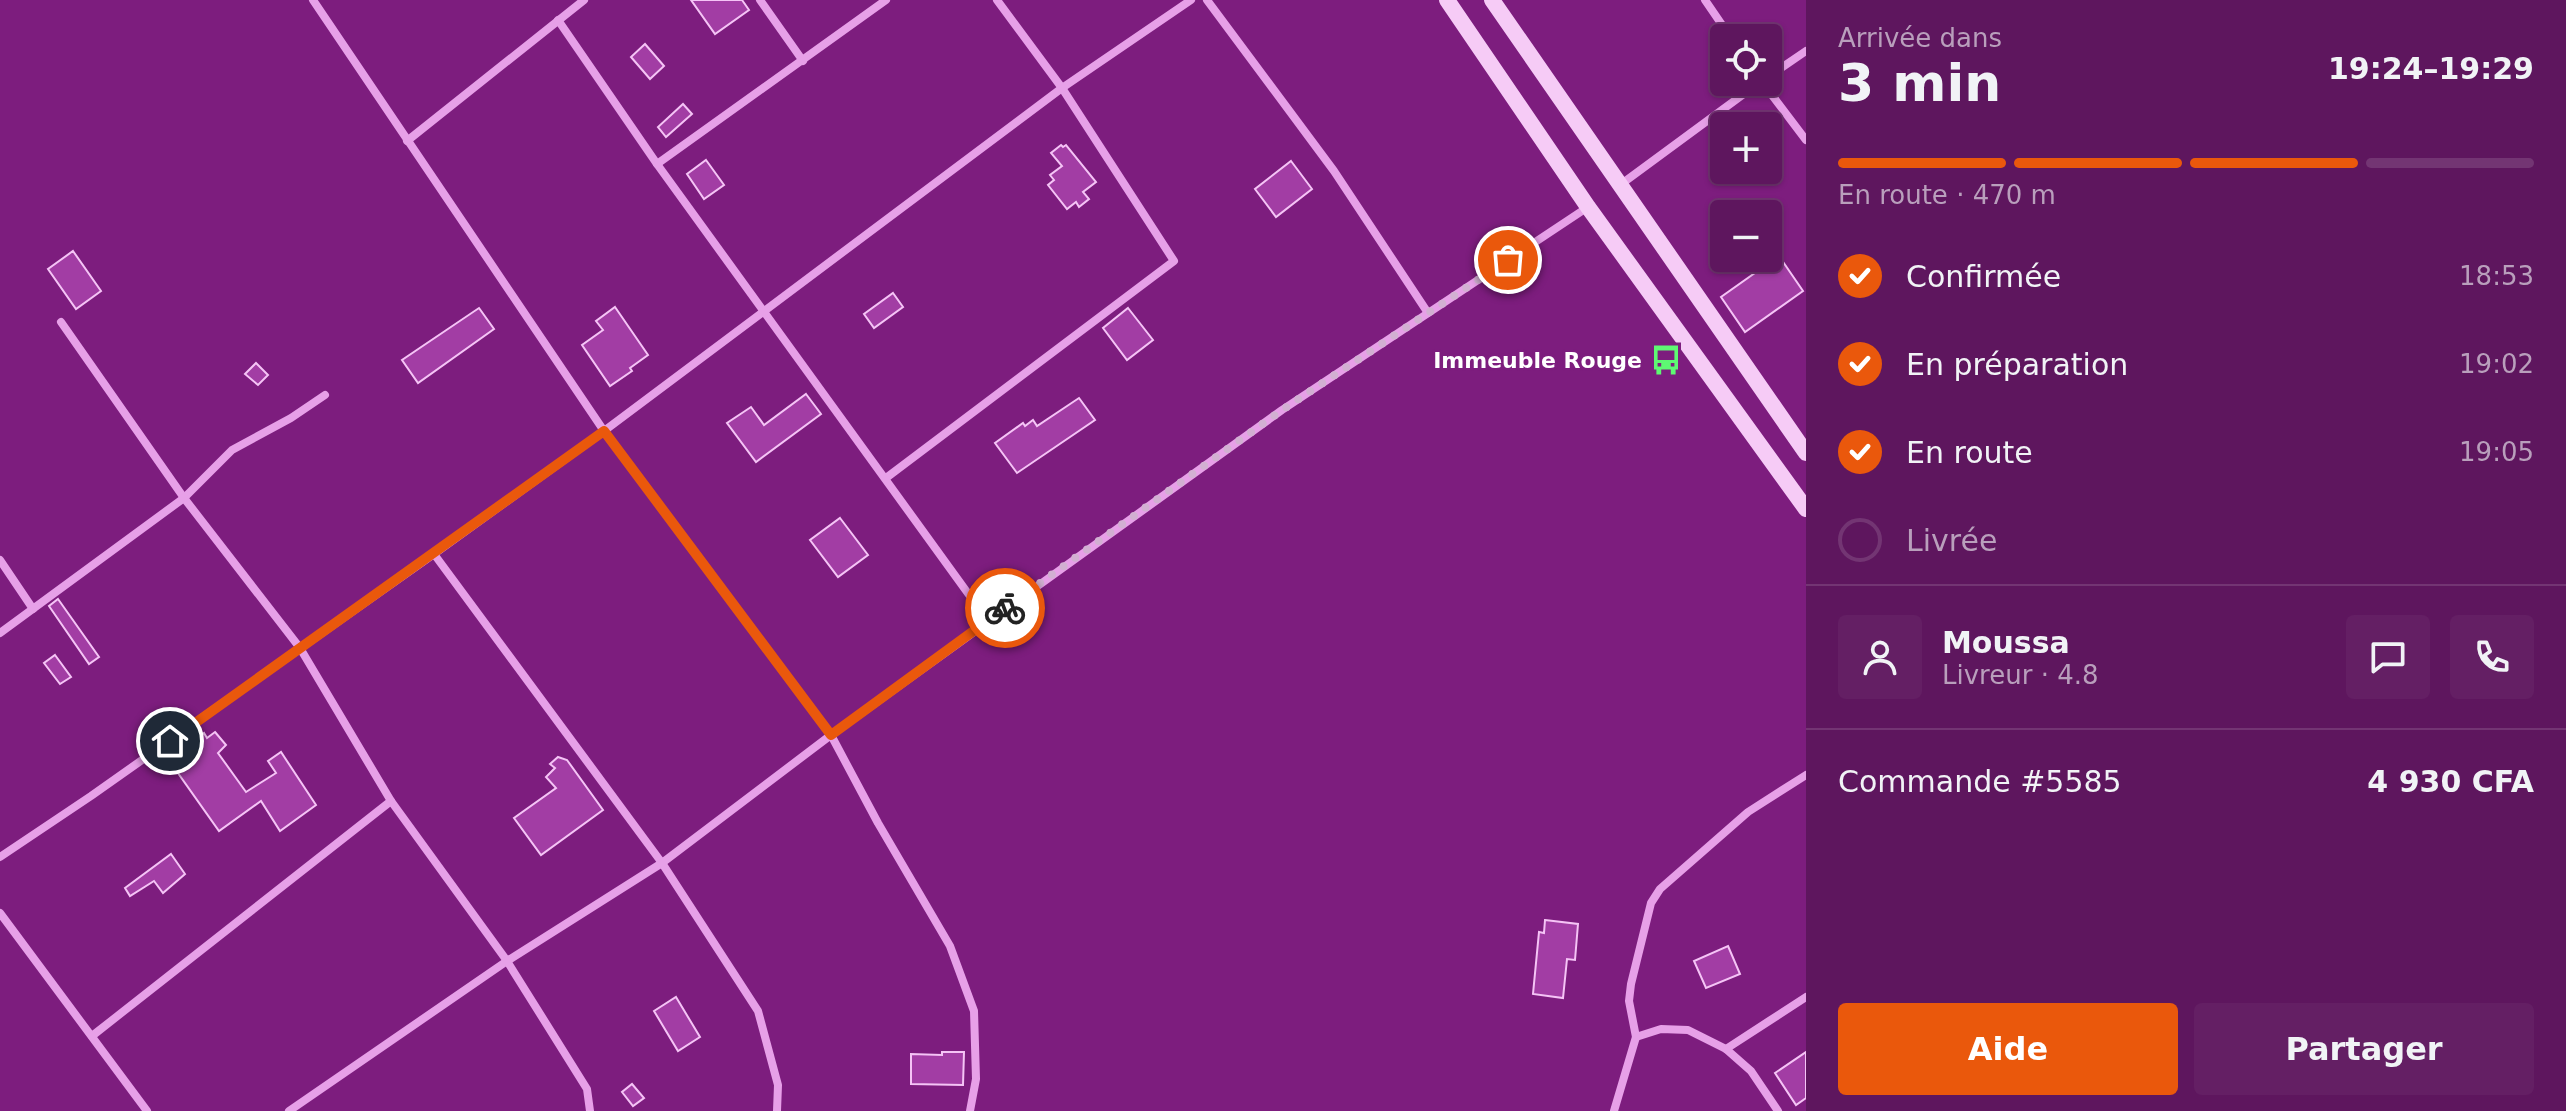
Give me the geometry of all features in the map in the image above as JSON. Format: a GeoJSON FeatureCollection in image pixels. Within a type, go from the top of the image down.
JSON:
{"type":"FeatureCollection","features":[{"type":"Feature","properties":{"kind":"main road"},"geometry":{"type":"LineString","coordinates":[[1447,0],[1588,207],[1806,509]]}},
{"type":"Feature","properties":{"kind":"main road"},"geometry":{"type":"LineString","coordinates":[[1492,0],[1806,453]]}},
{"type":"Feature","properties":{"kind":"street"},"geometry":{"type":"LineString","coordinates":[[313,0],[604,431],[831,735],[950,946],[960,972],[974,1011],[976,1079],[970,1111]]}},
{"type":"Feature","properties":{"kind":"street"},"geometry":{"type":"LineString","coordinates":[[407,141],[584,0]]}},
{"type":"Feature","properties":{"kind":"street"},"geometry":{"type":"LineString","coordinates":[[760,0],[803,61]]}},
{"type":"Feature","properties":{"kind":"street"},"geometry":{"type":"LineString","coordinates":[[657,164],[886,0]]}},
{"type":"Feature","properties":{"kind":"street"},"geometry":{"type":"LineString","coordinates":[[886,478],[1174,261],[1062,88],[997,0]]}},
{"type":"Feature","properties":{"kind":"street"},"geometry":{"type":"LineString","coordinates":[[0,857],[434,554],[604,431],[1062,88],[1191,0]]}},
{"type":"Feature","properties":{"kind":"street"},"geometry":{"type":"LineString","coordinates":[[1207,0],[1334,171],[1428,313]]}},
{"type":"Feature","properties":{"kind":"street"},"geometry":{"type":"LineString","coordinates":[[1705,0],[1721,24]]}},
{"type":"Feature","properties":{"kind":"street"},"geometry":{"type":"LineString","coordinates":[[558,20],[657,164],[988,621]]}},
{"type":"Feature","properties":{"kind":"street"},"geometry":{"type":"LineString","coordinates":[[1782,67],[1806,51]]}},
{"type":"Feature","properties":{"kind":"street"},"geometry":{"type":"LineString","coordinates":[[1619,186],[1742,96]]}},
{"type":"Feature","properties":{"kind":"street"},"geometry":{"type":"LineString","coordinates":[[1772,96],[1806,140]]}},
{"type":"Feature","properties":{"kind":"street"},"geometry":{"type":"LineString","coordinates":[[289,1111],[507,961],[662,863],[831,735],[1282,410],[1588,207]]}},
{"type":"Feature","properties":{"kind":"street"},"geometry":{"type":"LineString","coordinates":[[61,322],[184,498],[300,648],[391,801],[507,961],[587,1089],[590,1111]]}},
{"type":"Feature","properties":{"kind":"street"},"geometry":{"type":"LineString","coordinates":[[0,633],[184,498],[232,450],[291,418],[325,395]]}},
{"type":"Feature","properties":{"kind":"street"},"geometry":{"type":"LineString","coordinates":[[434,554],[662,863],[758,1011],[778,1085],[777,1111]]}},
{"type":"Feature","properties":{"kind":"street"},"geometry":{"type":"LineString","coordinates":[[0,560],[33,609]]}},
{"type":"Feature","properties":{"kind":"street"},"geometry":{"type":"LineString","coordinates":[[1614,1111],[1636,1037],[1630,992],[1651,903],[1660,889],[1748,812],[1806,775]]}},
{"type":"Feature","properties":{"kind":"street"},"geometry":{"type":"LineString","coordinates":[[92,1036],[391,801]]}},
{"type":"Feature","properties":{"kind":"street"},"geometry":{"type":"LineString","coordinates":[[0,913],[147,1111]]}},
{"type":"Feature","properties":{"kind":"street"},"geometry":{"type":"LineString","coordinates":[[1726,1049],[1806,997]]}},
{"type":"Feature","properties":{"kind":"street"},"geometry":{"type":"LineString","coordinates":[[1636,1037],[1661,1029],[1688,1030],[1726,1049],[1751,1071],[1778,1111]]}},
{"type":"Feature","properties":{"kind":"building"},"geometry":{"type":"Polygon","coordinates":[[[691,0],[742,0],[749,10],[715,34],[691,0]]]}},
{"type":"Feature","properties":{"kind":"building"},"geometry":{"type":"Polygon","coordinates":[[[645,44],[664,66],[650,79],[631,57],[645,44]]]}},
{"type":"Feature","properties":{"kind":"building"},"geometry":{"type":"Polygon","coordinates":[[[683,104],[692,114],[666,137],[658,127],[683,104]]]}},
{"type":"Feature","properties":{"kind":"building"},"geometry":{"type":"Polygon","coordinates":[[[1066,145],[1096,182],[1083,192],[1089,199],[1079,207],[1076,202],[1067,209],[1048,185],[1054,180],[1050,175],[1062,166],[1051,153],[1066,145]]]}},
{"type":"Feature","properties":{"kind":"building"},"geometry":{"type":"Polygon","coordinates":[[[706,160],[724,185],[704,199],[687,174],[706,160]]]}},
{"type":"Feature","properties":{"kind":"building"},"geometry":{"type":"Polygon","coordinates":[[[1291,161],[1312,189],[1276,217],[1255,189],[1291,161]]]}},
{"type":"Feature","properties":{"kind":"building"},"geometry":{"type":"Polygon","coordinates":[[[73,251],[101,291],[76,309],[48,269],[73,251]]]}},
{"type":"Feature","properties":{"kind":"building"},"geometry":{"type":"Polygon","coordinates":[[[1782,260],[1803,291],[1745,332],[1721,297],[1756,272],[1782,272],[1782,260]]]}},
{"type":"Feature","properties":{"kind":"building"},"geometry":{"type":"Polygon","coordinates":[[[893,293],[903,307],[874,328],[864,314],[893,293]]]}},
{"type":"Feature","properties":{"kind":"building"},"geometry":{"type":"Polygon","coordinates":[[[615,307],[648,355],[610,386],[582,345],[603,330],[596,321],[615,307]]]}},
{"type":"Feature","properties":{"kind":"building"},"geometry":{"type":"Polygon","coordinates":[[[479,308],[494,329],[418,383],[402,360],[479,308]]]}},
{"type":"Feature","properties":{"kind":"building"},"geometry":{"type":"Polygon","coordinates":[[[1128,308],[1153,340],[1127,360],[1103,328],[1128,308]]]}},
{"type":"Feature","properties":{"kind":"building"},"geometry":{"type":"Polygon","coordinates":[[[256,363],[268,375],[258,385],[245,374],[256,363]]]}},
{"type":"Feature","properties":{"kind":"building"},"geometry":{"type":"Polygon","coordinates":[[[806,394],[821,414],[756,462],[727,423],[751,407],[764,425],[806,394]]]}},
{"type":"Feature","properties":{"kind":"building"},"geometry":{"type":"Polygon","coordinates":[[[1079,398],[1095,420],[1017,473],[995,443],[1023,423],[1025,426],[1033,420],[1037,426],[1079,398]]]}},
{"type":"Feature","properties":{"kind":"building"},"geometry":{"type":"Polygon","coordinates":[[[840,518],[868,555],[838,577],[810,540],[840,518]]]}},
{"type":"Feature","properties":{"kind":"building"},"geometry":{"type":"Polygon","coordinates":[[[58,599],[99,657],[89,664],[49,606],[58,599]]]}},
{"type":"Feature","properties":{"kind":"building"},"geometry":{"type":"Polygon","coordinates":[[[55,655],[71,677],[60,684],[44,663],[55,655]]]}},
{"type":"Feature","properties":{"kind":"building"},"geometry":{"type":"Polygon","coordinates":[[[215,732],[226,745],[218,753],[246,792],[276,773],[268,761],[281,752],[316,805],[280,831],[261,801],[219,831],[168,759],[204,733],[207,738],[215,732]]]}},
{"type":"Feature","properties":{"kind":"building"},"geometry":{"type":"Polygon","coordinates":[[[558,757],[567,760],[603,810],[541,855],[514,818],[556,788],[546,777],[555,768],[550,764],[558,757]]]}},
{"type":"Feature","properties":{"kind":"building"},"geometry":{"type":"Polygon","coordinates":[[[171,854],[185,874],[163,893],[154,881],[130,896],[125,888],[171,854]]]}},
{"type":"Feature","properties":{"kind":"building"},"geometry":{"type":"Polygon","coordinates":[[[1545,920],[1578,924],[1575,960],[1567,959],[1563,998],[1533,994],[1539,932],[1544,933],[1545,920]]]}},
{"type":"Feature","properties":{"kind":"building"},"geometry":{"type":"Polygon","coordinates":[[[1728,946],[1740,974],[1706,988],[1694,961],[1728,946]]]}},
{"type":"Feature","properties":{"kind":"building"},"geometry":{"type":"Polygon","coordinates":[[[676,997],[700,1037],[678,1051],[654,1011],[676,997]]]}},
{"type":"Feature","properties":{"kind":"building"},"geometry":{"type":"Polygon","coordinates":[[[942,1052],[964,1052],[963,1085],[911,1084],[911,1054],[942,1055],[942,1052]]]}},
{"type":"Feature","properties":{"kind":"building"},"geometry":{"type":"Polygon","coordinates":[[[1806,1052],[1806,1098],[1796,1105],[1775,1073],[1806,1052]]]}},
{"type":"Feature","properties":{"kind":"building"},"geometry":{"type":"Polygon","coordinates":[[[632,1084],[644,1098],[633,1106],[622,1092],[632,1084]]]}},
{"type":"Feature","properties":{"kind":"way so far"},"geometry":{"type":"LineString","coordinates":[[1005,608],[1282,410],[1508,260]]}},
{"type":"Feature","properties":{"kind":"place","name":"Immeuble Rouge"},"geometry":{"type":"Point","coordinates":[1666,360]}},
{"type":"Feature","properties":{"kind":"route"},"geometry":{"type":"LineString","coordinates":[[170,741],[604,431],[831,735],[1005,608]]}}]}
